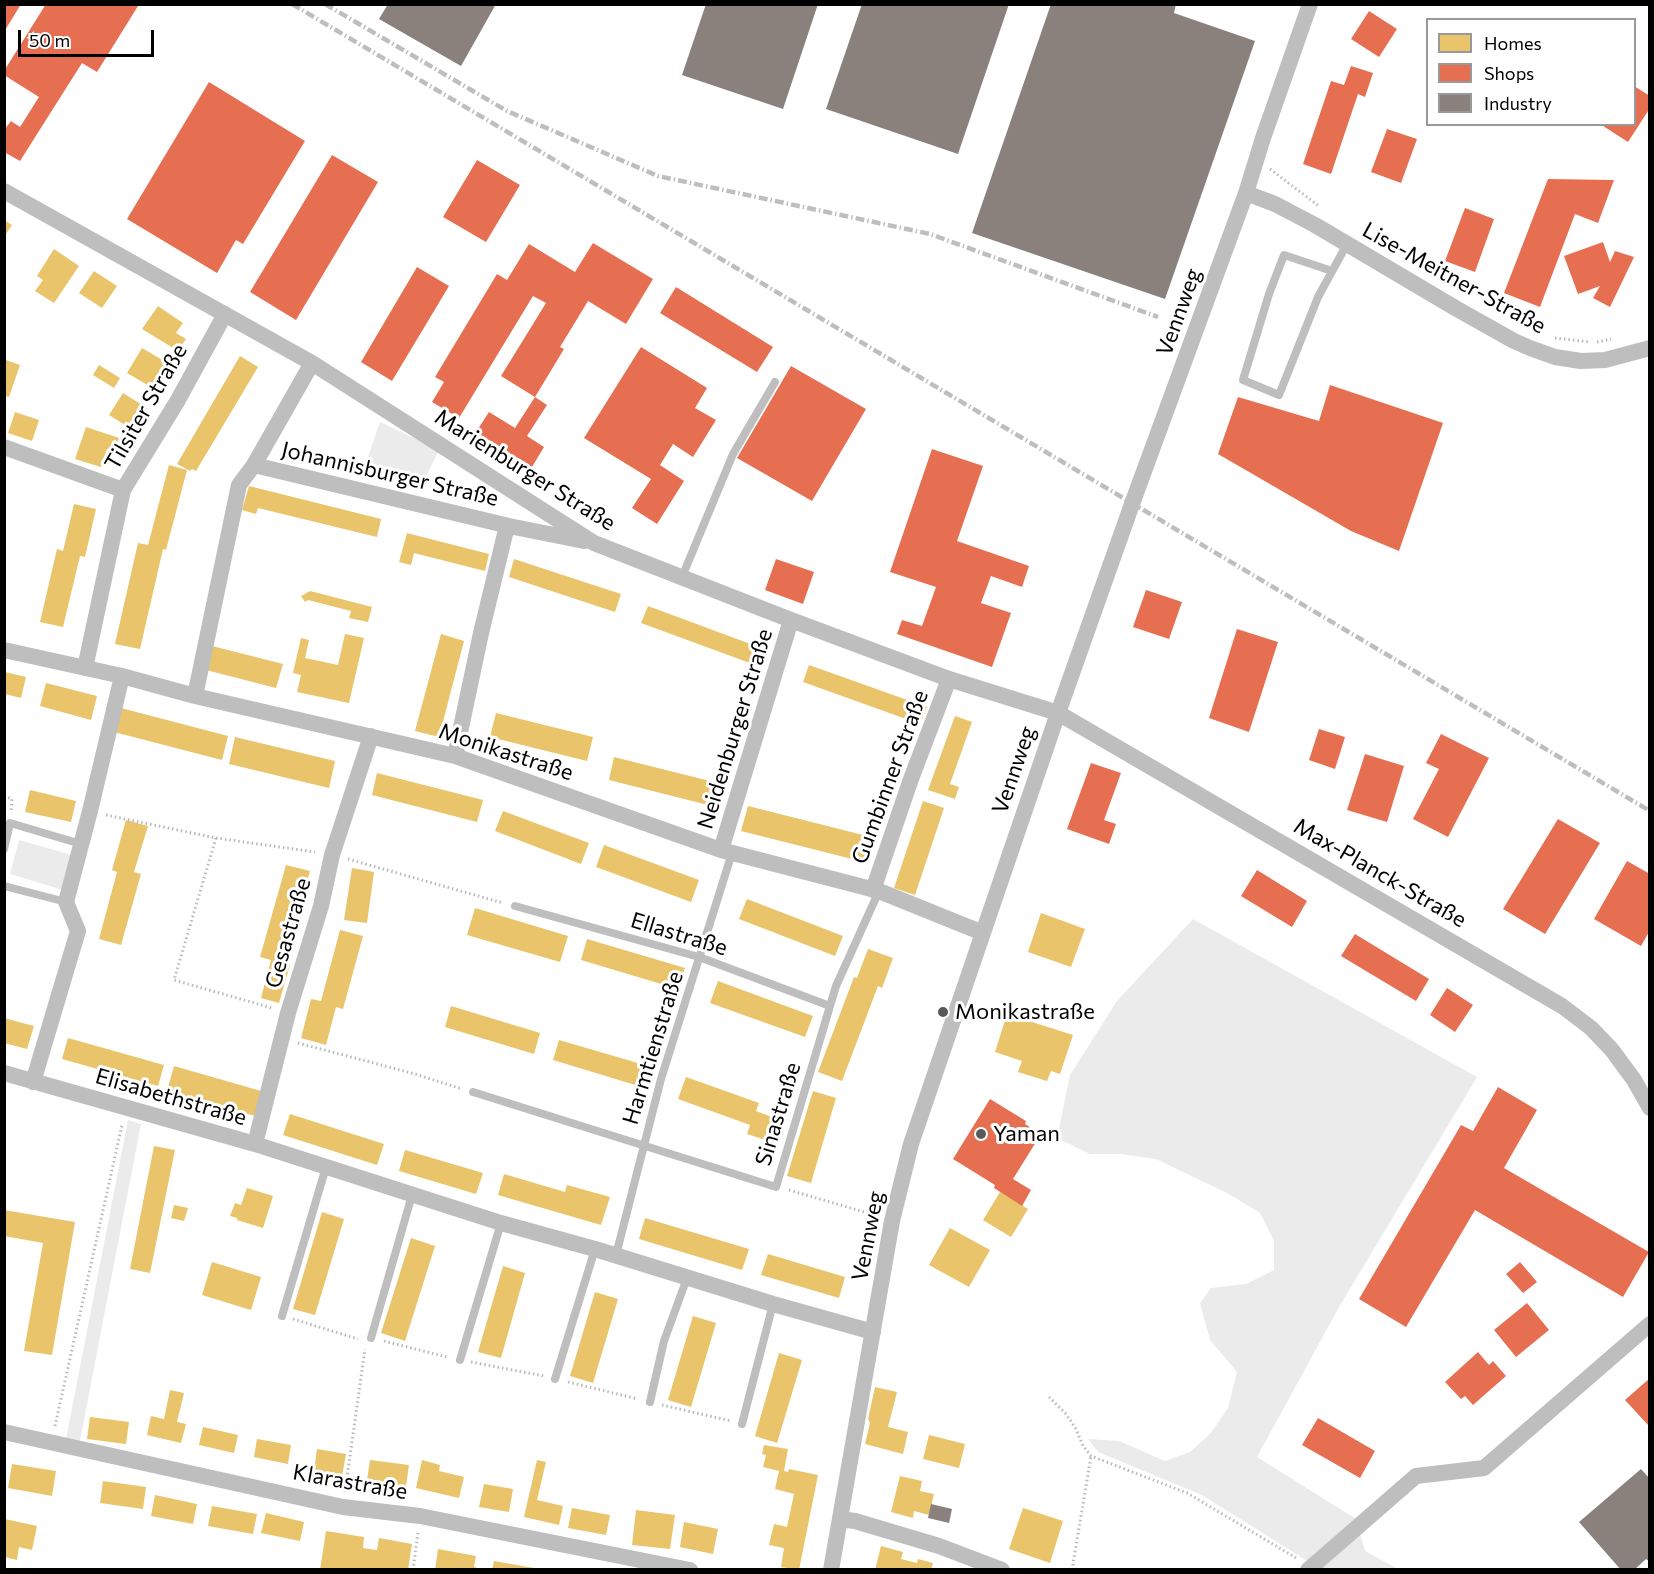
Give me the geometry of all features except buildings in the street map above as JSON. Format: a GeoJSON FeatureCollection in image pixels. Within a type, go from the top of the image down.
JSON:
{"type":"FeatureCollection","features":[{"type":"Feature","properties":{"kind":"street","name":"Vennweg"},"geometry":{"type":"LineString","coordinates":[[831,1569],[892,1221],[911,1144],[1122,530],[1246,193],[1310,4]]}},
{"type":"Feature","properties":{"kind":"street","name":"Marienburger Straße"},"geometry":{"type":"LineString","coordinates":[[4,191],[312,363],[594,543],[949,679],[1058,713]]}},
{"type":"Feature","properties":{"kind":"street","name":"Lise-Meitner-Straße"},"geometry":{"type":"LineString","coordinates":[[1246,193],[1275,204],[1514,341],[1555,357],[1581,361],[1605,360],[1650,348]]}},
{"type":"Feature","properties":{"kind":"street","name":"Tilsiter Straße"},"geometry":{"type":"LineString","coordinates":[[85,668],[123,490],[178,400],[225,314]]}},
{"type":"Feature","properties":{"kind":"street","name":"Johannisburger Straße"},"geometry":{"type":"LineString","coordinates":[[312,363],[254,465],[509,526],[594,543]]}},
{"type":"Feature","properties":{"kind":"street"},"geometry":{"type":"LineString","coordinates":[[4,447],[123,490]]}},
{"type":"Feature","properties":{"kind":"street"},"geometry":{"type":"LineString","coordinates":[[195,696],[238,485],[254,465]]}},
{"type":"Feature","properties":{"kind":"street"},"geometry":{"type":"LineString","coordinates":[[455,756],[481,633],[505,534],[509,526]]}},
{"type":"Feature","properties":{"kind":"street","name":"Neidenburger Straße"},"geometry":{"type":"LineString","coordinates":[[727,851],[791,620]]}},
{"type":"Feature","properties":{"kind":"street","name":"Monikastraße"},"geometry":{"type":"LineString","coordinates":[[4,650],[455,756],[727,851],[876,891],[982,933]]}},
{"type":"Feature","properties":{"kind":"street"},"geometry":{"type":"LineString","coordinates":[[33,1082],[78,931],[66,902],[122,676]]}},
{"type":"Feature","properties":{"kind":"street","name":"Gumbinner Straße"},"geometry":{"type":"LineString","coordinates":[[876,891],[949,679]]}},
{"type":"Feature","properties":{"kind":"street","name":"Max-Planck-Straße"},"geometry":{"type":"LineString","coordinates":[[1058,713],[1562,1006],[1591,1028],[1612,1050],[1634,1080],[1650,1108]]}},
{"type":"Feature","properties":{"kind":"street","name":"Gesastraße"},"geometry":{"type":"LineString","coordinates":[[255,1144],[288,1013],[321,906],[332,855],[371,736]]}},
{"type":"Feature","properties":{"kind":"street","name":"Elisabethstraße"},"geometry":{"type":"LineString","coordinates":[[4,1073],[255,1144],[501,1223],[873,1332]]}},
{"type":"Feature","properties":{"kind":"street"},"geometry":{"type":"LineString","coordinates":[[1310,1568],[1416,1476],[1484,1468],[1650,1324]]}},
{"type":"Feature","properties":{"kind":"street","name":"Klarastraße"},"geometry":{"type":"LineString","coordinates":[[4,1432],[343,1507],[420,1516],[690,1569]]}},
{"type":"Feature","properties":{"kind":"street"},"geometry":{"type":"LineString","coordinates":[[840,1519],[855,1521],[939,1546],[1002,1569]]}},
{"type":"Feature","properties":{"kind":"lane"},"geometry":{"type":"LineString","coordinates":[[1332,271],[1284,255],[1269,294],[1243,380],[1279,395],[1318,297],[1347,244]]}},
{"type":"Feature","properties":{"kind":"lane"},"geometry":{"type":"LineString","coordinates":[[682,577],[733,454],[775,382]]}},
{"type":"Feature","properties":{"kind":"lane"},"geometry":{"type":"LineString","coordinates":[[4,849],[10,823],[81,844]]}},
{"type":"Feature","properties":{"kind":"lane","name":"Harmtienstraße"},"geometry":{"type":"LineString","coordinates":[[616,1255],[661,1079],[699,957],[727,851]]}},
{"type":"Feature","properties":{"kind":"lane"},"geometry":{"type":"LineString","coordinates":[[4,886],[66,902]]}},
{"type":"Feature","properties":{"kind":"lane","name":"Sinastraße"},"geometry":{"type":"LineString","coordinates":[[473,1092],[776,1187],[836,986],[876,891]]}},
{"type":"Feature","properties":{"kind":"lane","name":"Ellastraße"},"geometry":{"type":"LineString","coordinates":[[515,906],[699,957],[830,1006]]}},
{"type":"Feature","properties":{"kind":"lane"},"geometry":{"type":"LineString","coordinates":[[282,1316],[326,1167]]}},
{"type":"Feature","properties":{"kind":"lane"},"geometry":{"type":"LineString","coordinates":[[371,1338],[412,1195]]}},
{"type":"Feature","properties":{"kind":"lane"},"geometry":{"type":"LineString","coordinates":[[460,1360],[501,1223]]}},
{"type":"Feature","properties":{"kind":"lane"},"geometry":{"type":"LineString","coordinates":[[555,1379],[595,1249]]}},
{"type":"Feature","properties":{"kind":"lane"},"geometry":{"type":"LineString","coordinates":[[650,1402],[664,1341],[687,1278]]}},
{"type":"Feature","properties":{"kind":"lane"},"geometry":{"type":"LineString","coordinates":[[742,1424],[773,1304]]}},
{"type":"Feature","properties":{"kind":"path"},"geometry":{"type":"LineString","coordinates":[[1257,159],[1321,207]]}},
{"type":"Feature","properties":{"kind":"path"},"geometry":{"type":"LineString","coordinates":[[1549,337],[1594,342],[1616,338]]}},
{"type":"Feature","properties":{"kind":"path"},"geometry":{"type":"LineString","coordinates":[[4,796],[12,799],[10,823]]}},
{"type":"Feature","properties":{"kind":"path"},"geometry":{"type":"LineString","coordinates":[[90,811],[216,838],[332,855],[515,906]]}},
{"type":"Feature","properties":{"kind":"path"},"geometry":{"type":"LineString","coordinates":[[216,838],[174,980],[288,1013]]}},
{"type":"Feature","properties":{"kind":"path"},"geometry":{"type":"LineString","coordinates":[[282,1039],[415,1074],[473,1092]]}},
{"type":"Feature","properties":{"kind":"path"},"geometry":{"type":"LineString","coordinates":[[52,1442],[126,1108]]}},
{"type":"Feature","properties":{"kind":"path"},"geometry":{"type":"LineString","coordinates":[[776,1187],[892,1221]]}},
{"type":"Feature","properties":{"kind":"path"},"geometry":{"type":"LineString","coordinates":[[282,1316],[366,1341],[343,1507]]}},
{"type":"Feature","properties":{"kind":"path"},"geometry":{"type":"LineString","coordinates":[[371,1338],[742,1424]]}},
{"type":"Feature","properties":{"kind":"path"},"geometry":{"type":"LineString","coordinates":[[1049,1397],[1066,1414],[1091,1456],[1187,1493],[1310,1568]]}},
{"type":"Feature","properties":{"kind":"path"},"geometry":{"type":"LineString","coordinates":[[1072,1569],[1091,1456]]}},
{"type":"Feature","properties":{"kind":"path"},"geometry":{"type":"LineString","coordinates":[[413,1569],[420,1516]]}},
{"type":"Feature","properties":{"kind":"shaded area"},"geometry":{"type":"Polygon","coordinates":[[[380,422],[439,450],[421,486],[363,471],[380,422]]]}},
{"type":"Feature","properties":{"kind":"shaded area"},"geometry":{"type":"Polygon","coordinates":[[[19,840],[72,855],[63,890],[10,874],[19,840]]]}},
{"type":"Feature","properties":{"kind":"shaded area"},"geometry":{"type":"Polygon","coordinates":[[[1193,919],[1477,1077],[1339,1307],[1257,1457],[1356,1519],[1365,1551],[1398,1569],[1320,1569],[1202,1495],[1098,1452],[1088,1439],[1119,1441],[1165,1461],[1190,1452],[1211,1433],[1228,1408],[1237,1372],[1210,1340],[1200,1303],[1211,1288],[1246,1284],[1274,1270],[1274,1241],[1260,1213],[1229,1194],[1156,1159],[1121,1154],[1090,1154],[1057,1138],[1070,1075],[1117,1001],[1193,919]]]}},
{"type":"Feature","properties":{"kind":"shaded area"},"geometry":{"type":"Polygon","coordinates":[[[128,1120],[141,1124],[79,1446],[65,1444],[128,1120]]]}},
{"type":"Feature","properties":{"kind":"railway"},"geometry":{"type":"LineString","coordinates":[[292,4],[1650,811]]}},
{"type":"Feature","properties":{"kind":"railway"},"geometry":{"type":"LineString","coordinates":[[325,4],[507,111],[658,176],[930,234],[1158,317]]}},
{"type":"Feature","properties":{"kind":"place","name":"Monikastraße"},"geometry":{"type":"Point","coordinates":[943,1012]}},
{"type":"Feature","properties":{"kind":"place","name":"Yaman"},"geometry":{"type":"Point","coordinates":[981,1134]}}]}
